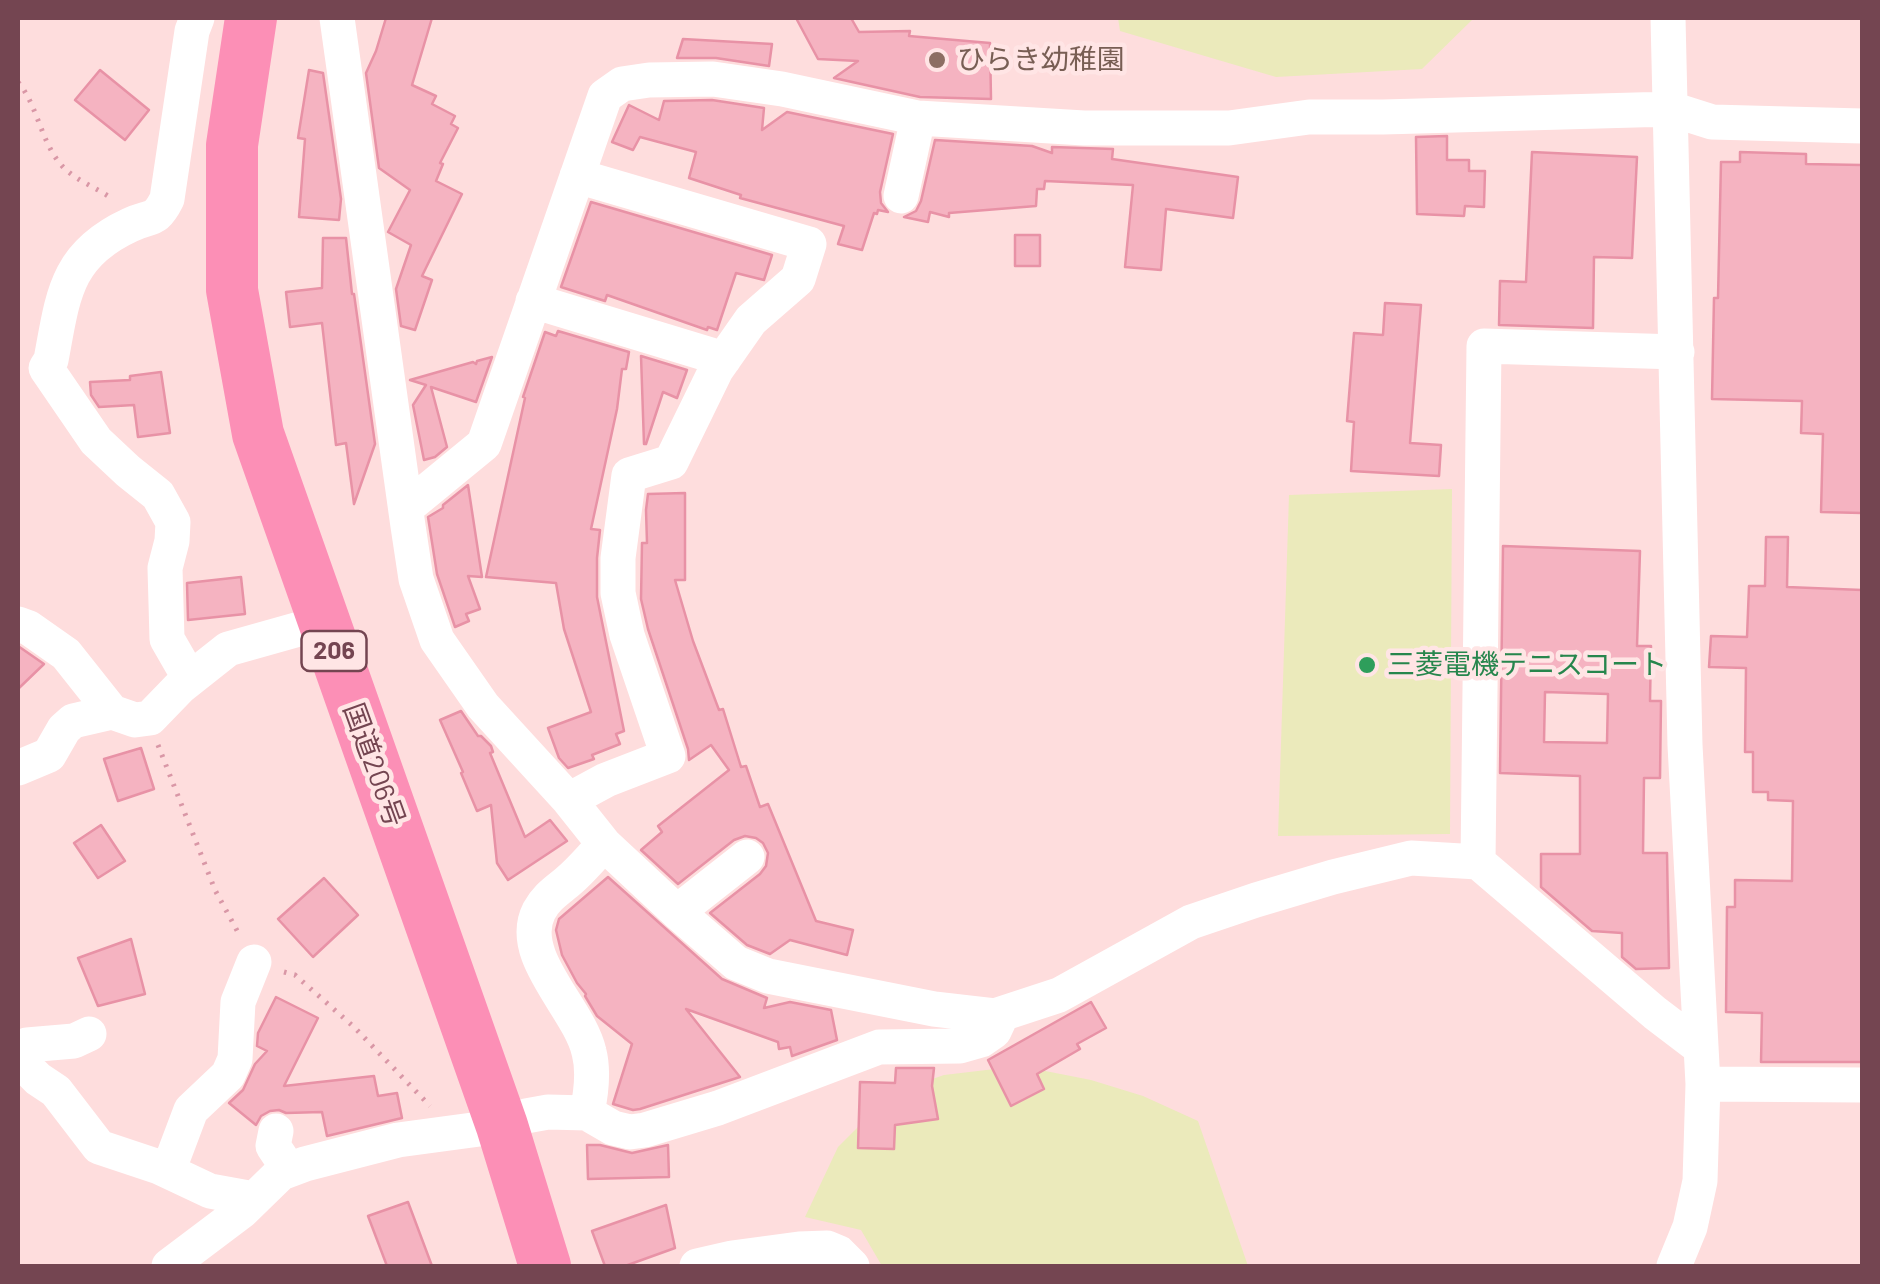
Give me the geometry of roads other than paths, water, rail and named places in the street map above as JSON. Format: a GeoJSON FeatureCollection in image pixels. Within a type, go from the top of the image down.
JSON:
{"type":"FeatureCollection","features":[{"type":"Feature","properties":{"kind":"highway","name":"国道206号"},"geometry":{"type":"LineString","coordinates":[[251,18],[232,145],[232,290],[258,434],[324,622],[479,1129],[546,1266]]}},
{"type":"Feature","properties":{"kind":"street"},"geometry":{"type":"LineString","coordinates":[[190,678],[167,639],[165,568],[173,522],[158,495],[96,440],[32,366],[51,360],[62,300],[88,251],[132,224],[160,213],[167,199],[196,18]]}},
{"type":"Feature","properties":{"kind":"street"},"geometry":{"type":"LineString","coordinates":[[336,18],[416,579],[437,640],[483,706],[604,844],[736,963],[768,976],[934,1009],[995,1016],[1059,996],[1192,922],[1256,900],[1412,858],[1478,862],[1654,1013],[1701,1048]]}},
{"type":"Feature","properties":{"kind":"street"},"geometry":{"type":"LineString","coordinates":[[1668,18],[1685,746],[1703,1084],[1700,1181],[1690,1226],[1674,1266]]}},
{"type":"Feature","properties":{"kind":"street"},"geometry":{"type":"LineString","coordinates":[[406,508],[484,444],[605,96],[622,84],[713,79],[782,89],[918,118],[1084,128],[1229,128],[1309,117],[1671,109],[1712,122],[1862,126]]}},
{"type":"Feature","properties":{"kind":"street"},"geometry":{"type":"LineString","coordinates":[[901,196],[918,118]]}},
{"type":"Feature","properties":{"kind":"street"},"geometry":{"type":"LineString","coordinates":[[569,800],[606,780],[668,756],[618,592],[618,558],[629,474],[671,462],[694,411],[751,320],[798,280],[808,244],[577,176]]}},
{"type":"Feature","properties":{"kind":"street"},"geometry":{"type":"LineString","coordinates":[[533,300],[724,359]]}},
{"type":"Feature","properties":{"kind":"street"},"geometry":{"type":"LineString","coordinates":[[1478,862],[1484,346],[1677,352]]}},
{"type":"Feature","properties":{"kind":"street"},"geometry":{"type":"LineString","coordinates":[[18,768],[48,755],[73,721],[112,712],[135,720],[150,718],[190,678],[228,649],[324,622]]}},
{"type":"Feature","properties":{"kind":"street"},"geometry":{"type":"LineString","coordinates":[[18,624],[66,654],[112,712]]}},
{"type":"Feature","properties":{"kind":"street"},"geometry":{"type":"LineString","coordinates":[[587,1114],[590,1053],[572,1012],[539,958],[533,935],[534,923],[549,896],[604,844]]}},
{"type":"Feature","properties":{"kind":"street"},"geometry":{"type":"LineString","coordinates":[[677,912],[747,857]]}},
{"type":"Feature","properties":{"kind":"street"},"geometry":{"type":"LineString","coordinates":[[168,1171],[191,1110],[228,1075],[235,1059],[238,1002],[254,962]]}},
{"type":"Feature","properties":{"kind":"street"},"geometry":{"type":"LineString","coordinates":[[169,1266],[289,1170],[398,1140],[479,1129],[548,1112],[587,1114],[613,1128],[646,1130],[718,1108],[880,1047],[950,1047],[982,1040],[994,1031],[1002,1014]]}},
{"type":"Feature","properties":{"kind":"street"},"geometry":{"type":"LineString","coordinates":[[89,1034],[74,1041],[27,1045],[19,1060],[56,1091],[99,1147],[168,1171],[210,1191],[254,1199]]}},
{"type":"Feature","properties":{"kind":"street"},"geometry":{"type":"LineString","coordinates":[[1703,1084],[1862,1084]]}},
{"type":"Feature","properties":{"kind":"street"},"geometry":{"type":"LineString","coordinates":[[276,1131],[273,1146],[289,1170]]}},
{"type":"Feature","properties":{"kind":"street"},"geometry":{"type":"LineString","coordinates":[[697,1266],[732,1258],[828,1248],[840,1253],[852,1266]]}},
{"type":"Feature","properties":{"kind":"place","name":"ひらき幼稚園"},"geometry":{"type":"Point","coordinates":[937,60]}},
{"type":"Feature","properties":{"kind":"place","name":"三菱電機テニスコート"},"geometry":{"type":"Point","coordinates":[1367,665]}}]}
